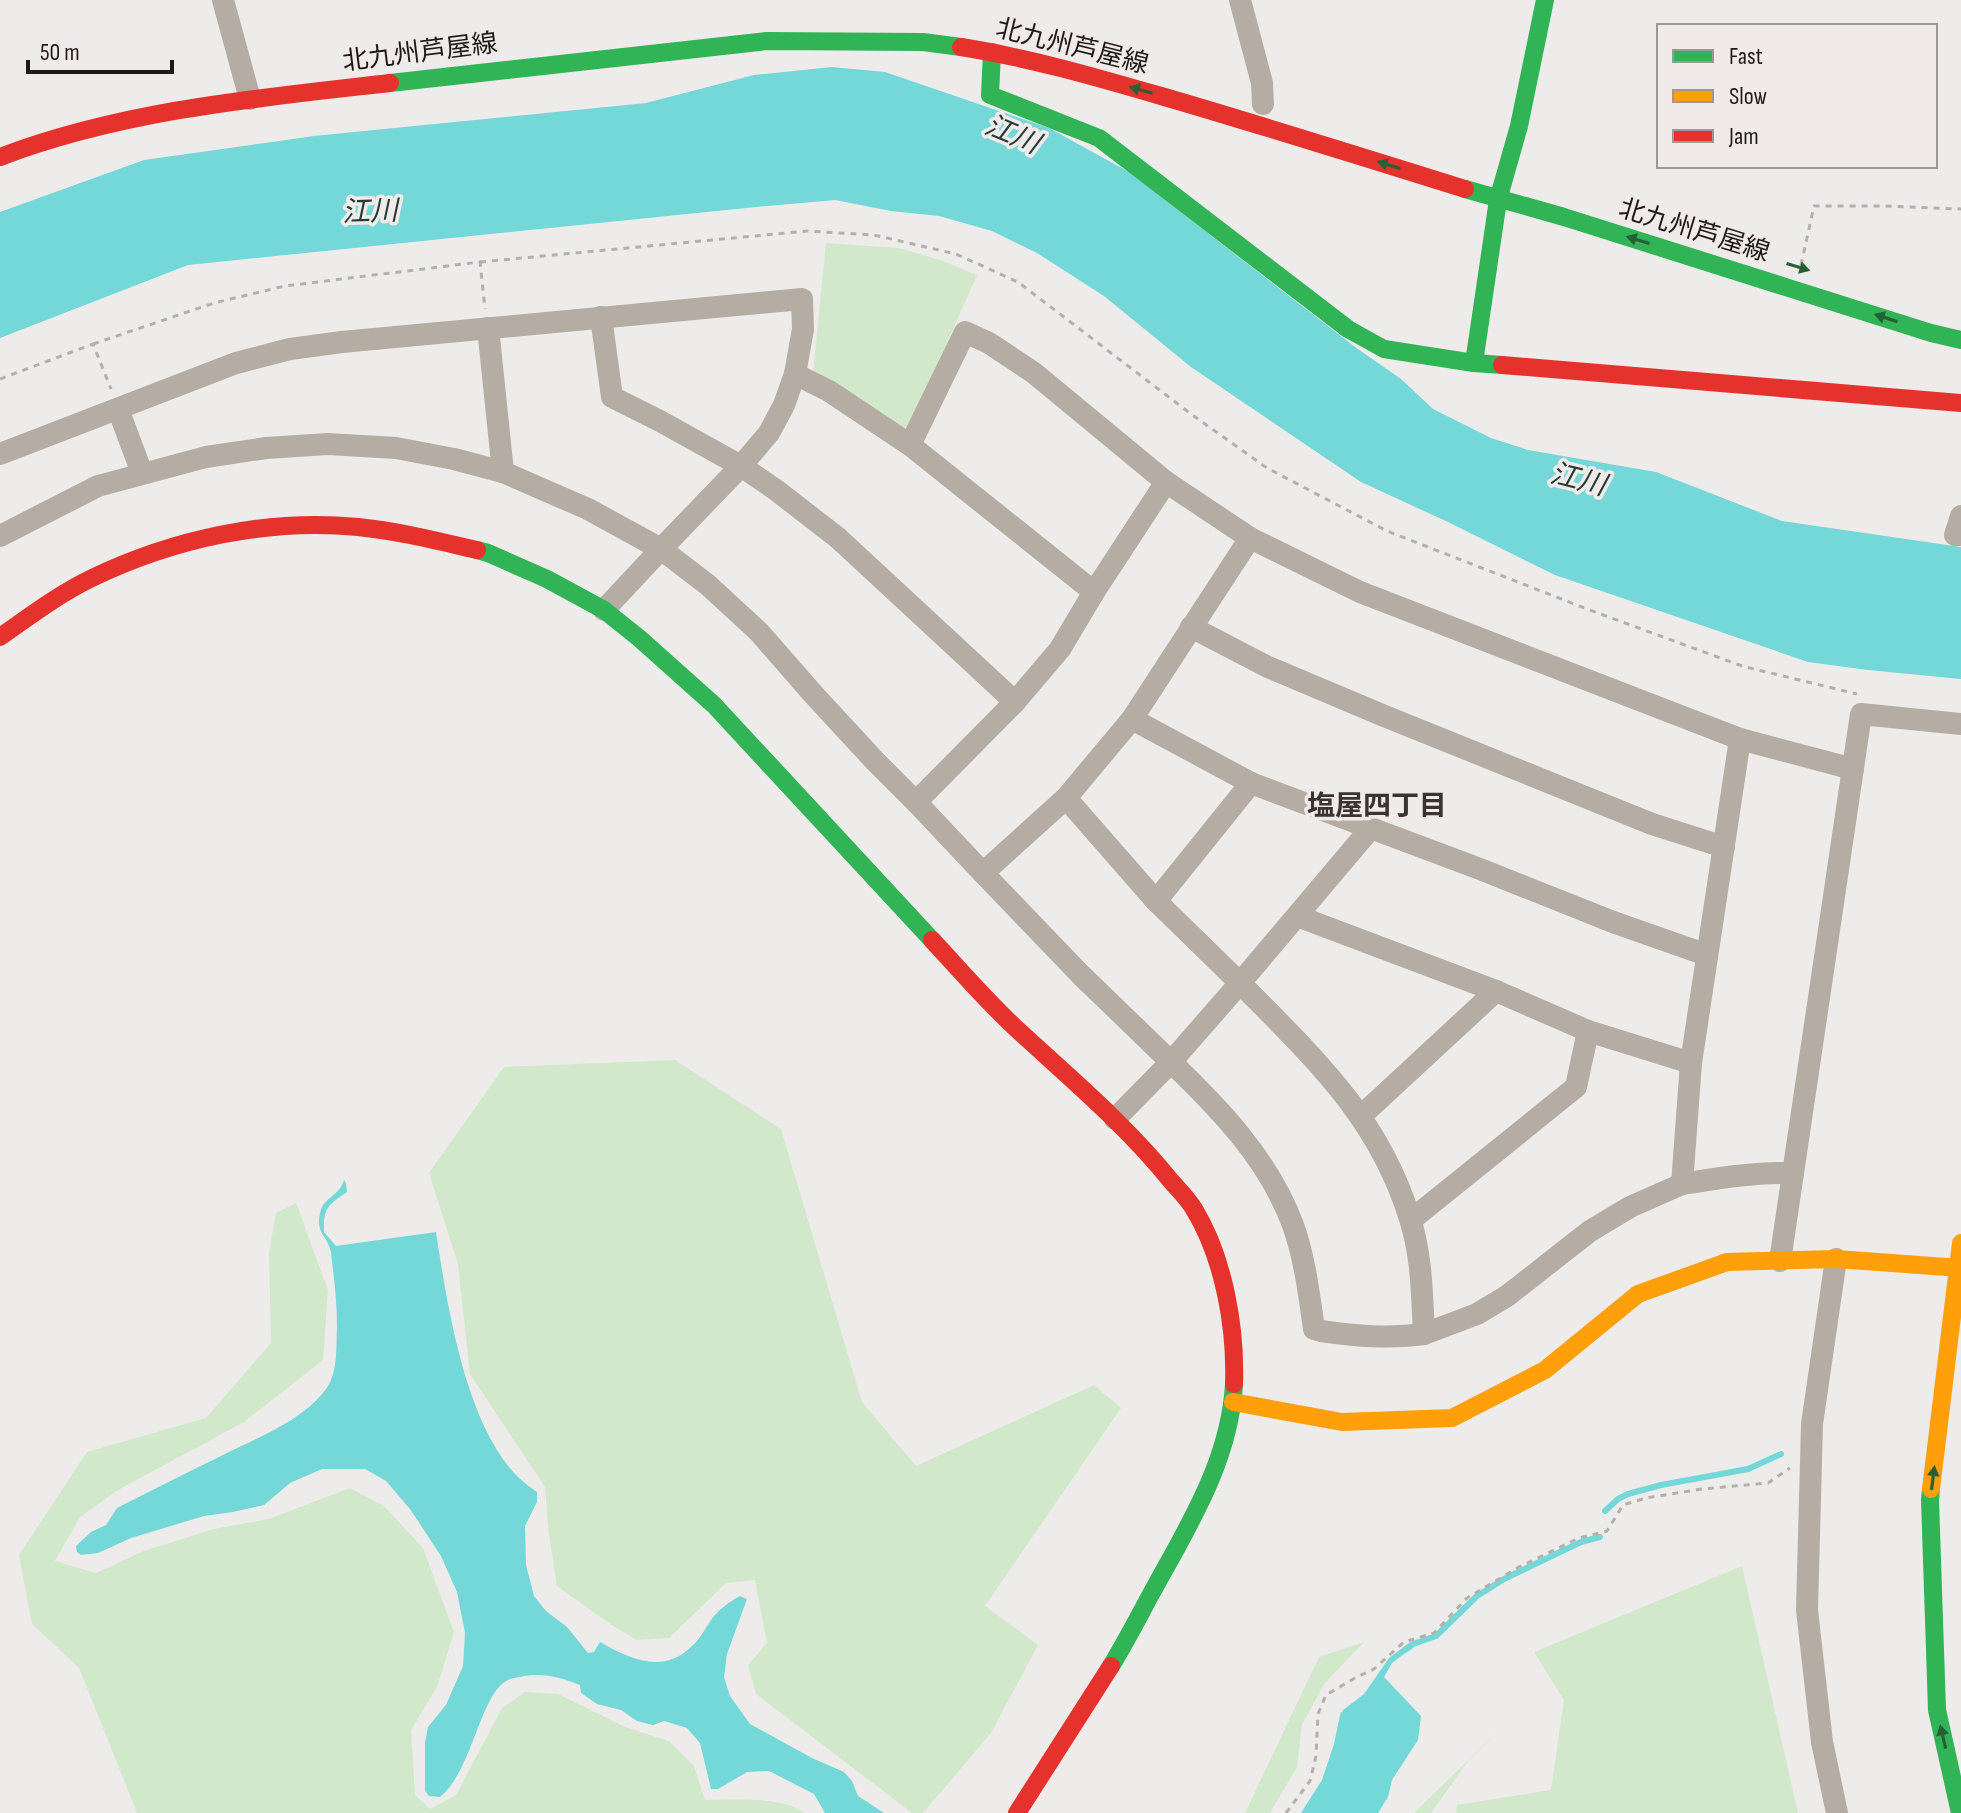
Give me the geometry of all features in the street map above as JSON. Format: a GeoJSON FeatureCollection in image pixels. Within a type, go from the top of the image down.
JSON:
{"type":"FeatureCollection","features":[{"type":"Feature","properties":{"kind":"street"},"geometry":{"type":"LineString","coordinates":[[223,0],[250,99]]}},
{"type":"Feature","properties":{"kind":"street"},"geometry":{"type":"LineString","coordinates":[[1240,0],[1262,83],[1263,104]]}},
{"type":"Feature","properties":{"kind":"street"},"geometry":{"type":"LineString","coordinates":[[1474,363],[1498,200],[1535,55],[1545,0]]}},
{"type":"Feature","properties":{"kind":"street","name":"北九州芦屋線"},"geometry":{"type":"LineString","coordinates":[[0,157],[32,145],[131,119],[250,99],[767,41],[923,42],[992,52],[1065,68],[1268,127],[1961,340]]}},
{"type":"Feature","properties":{"kind":"street"},"geometry":{"type":"LineString","coordinates":[[992,52],[990,95],[1099,138],[1348,329],[1384,349],[1474,363],[1961,403]]}},
{"type":"Feature","properties":{"kind":"street"},"geometry":{"type":"LineString","coordinates":[[0,454],[236,363],[290,349],[802,299],[803,329],[795,374],[784,405],[769,433],[604,610]]}},
{"type":"Feature","properties":{"kind":"street"},"geometry":{"type":"LineString","coordinates":[[601,317],[612,397],[741,466],[776,490],[838,538],[1015,702]]}},
{"type":"Feature","properties":{"kind":"street"},"geometry":{"type":"LineString","coordinates":[[488,328],[503,472]]}},
{"type":"Feature","properties":{"kind":"street"},"geometry":{"type":"LineString","coordinates":[[910,445],[965,332],[989,343],[1034,373],[1166,482],[1250,538],[1360,592],[1740,739],[1853,769]]}},
{"type":"Feature","properties":{"kind":"street"},"geometry":{"type":"LineString","coordinates":[[795,374],[829,391],[910,445],[1094,592]]}},
{"type":"Feature","properties":{"kind":"street"},"geometry":{"type":"LineString","coordinates":[[118,409],[142,473]]}},
{"type":"Feature","properties":{"kind":"street"},"geometry":{"type":"LineString","coordinates":[[0,536],[98,486],[142,473],[206,457],[266,448],[328,444],[396,448],[503,472],[588,509],[661,549],[708,585],[759,632],[855,739],[983,873],[1081,975],[1213,1103],[1244,1138],[1271,1179],[1293,1224],[1305,1267],[1314,1329],[1363,1337],[1424,1334],[1477,1314],[1507,1296],[1590,1231],[1630,1207],[1682,1184],[1732,1175],[1793,1173]]}},
{"type":"Feature","properties":{"kind":"street"},"geometry":{"type":"LineString","coordinates":[[916,802],[1015,702],[1060,649],[1166,482]]}},
{"type":"Feature","properties":{"kind":"street"},"geometry":{"type":"LineString","coordinates":[[1961,516],[1955,535],[1961,535]]}},
{"type":"Feature","properties":{"kind":"street"},"geometry":{"type":"LineString","coordinates":[[0,637],[57,598],[92,578],[131,562],[182,544],[237,532],[293,526],[356,527],[412,535],[488,553],[547,579],[604,610],[714,705],[1016,1029],[1115,1119],[1157,1163],[1194,1209],[1218,1259],[1235,1358],[1230,1424],[1208,1488],[1187,1530],[1114,1661],[1017,1813]]}},
{"type":"Feature","properties":{"kind":"street"},"geometry":{"type":"LineString","coordinates":[[983,873],[1066,798],[1132,719],[1250,538]]}},
{"type":"Feature","properties":{"kind":"street"},"geometry":{"type":"LineString","coordinates":[[1191,627],[1268,667],[1382,715],[1652,824],[1724,847]]}},
{"type":"Feature","properties":{"kind":"street"},"geometry":{"type":"LineString","coordinates":[[1780,1261],[1861,714],[1961,724]]}},
{"type":"Feature","properties":{"kind":"street"},"geometry":{"type":"LineString","coordinates":[[1132,719],[1251,783],[1707,955]]}},
{"type":"Feature","properties":{"kind":"street"},"geometry":{"type":"LineString","coordinates":[[1682,1184],[1691,1063],[1740,739]]}},
{"type":"Feature","properties":{"kind":"street"},"geometry":{"type":"LineString","coordinates":[[1156,901],[1251,783]]}},
{"type":"Feature","properties":{"kind":"street"},"geometry":{"type":"LineString","coordinates":[[1066,798],[1156,901],[1324,1068],[1361,1116],[1389,1163],[1411,1220],[1421,1274],[1424,1334]]}},
{"type":"Feature","properties":{"kind":"street"},"geometry":{"type":"LineString","coordinates":[[1115,1119],[1171,1062],[1371,828]]}},
{"type":"Feature","properties":{"kind":"street"},"geometry":{"type":"LineString","coordinates":[[1297,916],[1496,991],[1588,1031],[1691,1063]]}},
{"type":"Feature","properties":{"kind":"street"},"geometry":{"type":"LineString","coordinates":[[1361,1116],[1496,991]]}},
{"type":"Feature","properties":{"kind":"street"},"geometry":{"type":"LineString","coordinates":[[1411,1220],[1576,1087],[1588,1031]]}},
{"type":"Feature","properties":{"kind":"street"},"geometry":{"type":"LineString","coordinates":[[1960,1813],[1937,1710],[1930,1500],[1961,1243]]}},
{"type":"Feature","properties":{"kind":"street"},"geometry":{"type":"LineString","coordinates":[[1233,1402],[1342,1422],[1452,1418],[1545,1370],[1638,1294],[1727,1262],[1836,1259],[1959,1267]]}},
{"type":"Feature","properties":{"kind":"street"},"geometry":{"type":"LineString","coordinates":[[1836,1259],[1812,1424],[1807,1610],[1822,1742],[1837,1813]]}},
{"type":"Feature","properties":{"kind":"path"},"geometry":{"type":"LineString","coordinates":[[1800,267],[1814,206],[1961,209]]}},
{"type":"Feature","properties":{"kind":"path"},"geometry":{"type":"LineString","coordinates":[[0,379],[214,303],[285,286],[480,262],[807,231],[874,235],[956,254],[1018,282],[1267,468],[1387,531],[1742,666],[1858,694]]}},
{"type":"Feature","properties":{"kind":"path"},"geometry":{"type":"LineString","coordinates":[[480,262],[488,328]]}},
{"type":"Feature","properties":{"kind":"path"},"geometry":{"type":"LineString","coordinates":[[93,344],[118,409]]}},
{"type":"Feature","properties":{"kind":"path"},"geometry":{"type":"LineString","coordinates":[[1286,1813],[1310,1781],[1316,1756],[1318,1714],[1326,1695],[1374,1669],[1404,1642],[1434,1633],[1467,1598],[1555,1549],[1579,1538],[1607,1531],[1623,1505],[1702,1489],[1768,1483],[1811,1452]]}},
{"type":"Feature","properties":{"kind":"green space"},"geometry":{"type":"Polygon","coordinates":[[[826,243],[899,248],[977,275],[911,425],[900,428],[813,373],[826,243]]]}},
{"type":"Feature","properties":{"kind":"green space"},"geometry":{"type":"Polygon","coordinates":[[[675,1060],[781,1129],[862,1402],[916,1466],[1094,1385],[1121,1408],[985,1606],[1038,1645],[991,1733],[923,1813],[912,1813],[756,1694],[748,1665],[767,1643],[755,1580],[726,1583],[669,1638],[637,1640],[557,1586],[545,1487],[470,1374],[458,1264],[429,1173],[504,1067],[675,1060]]]}},
{"type":"Feature","properties":{"kind":"green space"},"geometry":{"type":"Polygon","coordinates":[[[296,1203],[328,1290],[323,1360],[244,1422],[118,1490],[80,1517],[55,1561],[96,1573],[144,1551],[214,1529],[269,1519],[350,1488],[384,1506],[423,1548],[454,1632],[437,1687],[411,1730],[415,1795],[430,1809],[456,1795],[502,1708],[525,1692],[558,1694],[625,1727],[669,1741],[694,1766],[705,1800],[771,1801],[804,1813],[137,1813],[79,1668],[32,1624],[19,1555],[87,1452],[206,1418],[271,1343],[269,1252],[276,1213],[296,1203]]]}},
{"type":"Feature","properties":{"kind":"green space"},"geometry":{"type":"Polygon","coordinates":[[[1742,1566],[1798,1813],[1456,1813],[1457,1805],[1551,1790],[1564,1700],[1534,1652],[1742,1566]]]}},
{"type":"Feature","properties":{"kind":"green space"},"geometry":{"type":"Polygon","coordinates":[[[1364,1642],[1324,1684],[1302,1725],[1297,1767],[1270,1813],[1245,1813],[1319,1657],[1364,1642]]]}},
{"type":"Feature","properties":{"kind":"green space"},"geometry":{"type":"Polygon","coordinates":[[[1528,1702],[1468,1761],[1431,1813],[1414,1813],[1528,1702]]]}},
{"type":"Feature","properties":{"kind":"water","name":"江川"},"geometry":{"type":"Polygon","coordinates":[[[832,67],[885,72],[1049,128],[1129,172],[1401,379],[1433,409],[1491,438],[1528,450],[1656,472],[1782,521],[1961,547],[1961,679],[1808,662],[1555,575],[1361,482],[1191,367],[1104,296],[1037,253],[992,231],[939,216],[835,200],[188,265],[0,338],[0,212],[144,160],[314,136],[646,103],[754,75],[832,67]]]}},
{"type":"Feature","properties":{"kind":"water"},"geometry":{"type":"Polygon","coordinates":[[[344,1180],[347,1192],[331,1204],[324,1217],[324,1232],[336,1246],[436,1232],[453,1327],[471,1394],[499,1453],[517,1476],[537,1492],[537,1502],[525,1526],[526,1565],[534,1596],[546,1611],[567,1627],[588,1653],[594,1652],[600,1642],[623,1654],[658,1662],[681,1655],[695,1643],[724,1606],[740,1596],[747,1599],[727,1654],[724,1677],[730,1696],[750,1724],[844,1772],[858,1796],[884,1813],[825,1813],[814,1794],[769,1771],[747,1772],[718,1789],[711,1789],[700,1743],[687,1728],[664,1721],[653,1725],[637,1721],[621,1710],[597,1704],[581,1693],[580,1685],[543,1675],[511,1679],[498,1688],[451,1785],[440,1797],[429,1796],[425,1791],[428,1727],[446,1705],[463,1666],[465,1633],[457,1592],[441,1556],[410,1509],[386,1481],[365,1469],[322,1469],[290,1483],[264,1505],[204,1516],[131,1538],[98,1553],[81,1555],[77,1552],[76,1546],[91,1532],[106,1525],[117,1508],[279,1427],[307,1409],[328,1386],[336,1357],[337,1326],[331,1253],[319,1220],[322,1207],[339,1190],[344,1180]]]}},
{"type":"Feature","properties":{"kind":"water"},"geometry":{"type":"Polygon","coordinates":[[[1409,1643],[1413,1647],[1392,1663],[1384,1677],[1421,1716],[1418,1740],[1392,1780],[1388,1797],[1378,1813],[1301,1813],[1322,1780],[1343,1710],[1364,1694],[1389,1658],[1409,1643]]]}},
{"type":"Feature","properties":{"kind":"waterway"},"geometry":{"type":"LineString","coordinates":[[1605,1511],[1628,1494],[1748,1469],[1781,1454]]}},
{"type":"Feature","properties":{"kind":"waterway"},"geometry":{"type":"LineString","coordinates":[[1405,1650],[1436,1636],[1477,1596],[1504,1579],[1581,1542],[1600,1537]]}},
{"type":"Feature","properties":{"kind":"traffic: fast"},"geometry":{"type":"LineString","coordinates":[[1474,363],[1498,200],[1519,126],[1545,0]]}},
{"type":"Feature","properties":{"kind":"traffic: fast"},"geometry":{"type":"LineString","coordinates":[[390,83],[767,41],[923,42],[961,47]]}},
{"type":"Feature","properties":{"kind":"traffic: fast"},"geometry":{"type":"LineString","coordinates":[[992,52],[990,95],[1099,138],[1348,329],[1384,349],[1502,365]]}},
{"type":"Feature","properties":{"kind":"traffic: fast"},"geometry":{"type":"LineString","coordinates":[[1465,189],[1961,340]]}},
{"type":"Feature","properties":{"kind":"traffic: fast"},"geometry":{"type":"LineString","coordinates":[[477,550],[547,579],[604,610],[639,638],[714,705],[932,940]]}},
{"type":"Feature","properties":{"kind":"traffic: fast"},"geometry":{"type":"LineString","coordinates":[[1111,1666],[1207,1489],[1225,1438],[1234,1384]]}},
{"type":"Feature","properties":{"kind":"traffic: fast"},"geometry":{"type":"LineString","coordinates":[[1931,1489],[1937,1710],[1960,1813]]}},
{"type":"Feature","properties":{"kind":"traffic: slow"},"geometry":{"type":"LineString","coordinates":[[1931,1489],[1961,1243]]}},
{"type":"Feature","properties":{"kind":"traffic: slow"},"geometry":{"type":"LineString","coordinates":[[1233,1402],[1342,1422],[1452,1418],[1545,1370],[1638,1294],[1727,1262],[1836,1259],[1961,1268]]}},
{"type":"Feature","properties":{"kind":"traffic: jam"},"geometry":{"type":"LineString","coordinates":[[961,47],[1116,83],[1465,189]]}},
{"type":"Feature","properties":{"kind":"traffic: jam"},"geometry":{"type":"LineString","coordinates":[[0,157],[47,141],[143,117],[241,101],[390,83]]}},
{"type":"Feature","properties":{"kind":"traffic: jam"},"geometry":{"type":"LineString","coordinates":[[1502,365],[1961,403]]}},
{"type":"Feature","properties":{"kind":"traffic: jam"},"geometry":{"type":"LineString","coordinates":[[0,637],[56,598],[92,578],[155,552],[222,534],[290,526],[358,527],[477,550]]}},
{"type":"Feature","properties":{"kind":"traffic: jam"},"geometry":{"type":"LineString","coordinates":[[932,940],[986,999],[1136,1141],[1192,1205],[1213,1249],[1226,1294],[1233,1340],[1234,1384]]}},
{"type":"Feature","properties":{"kind":"traffic: jam"},"geometry":{"type":"LineString","coordinates":[[1017,1813],[1111,1666]]}},
{"type":"Feature","properties":{"kind":"district","name":"塩屋四丁目"},"geometry":{"type":"Point","coordinates":[1377,806]}}]}
